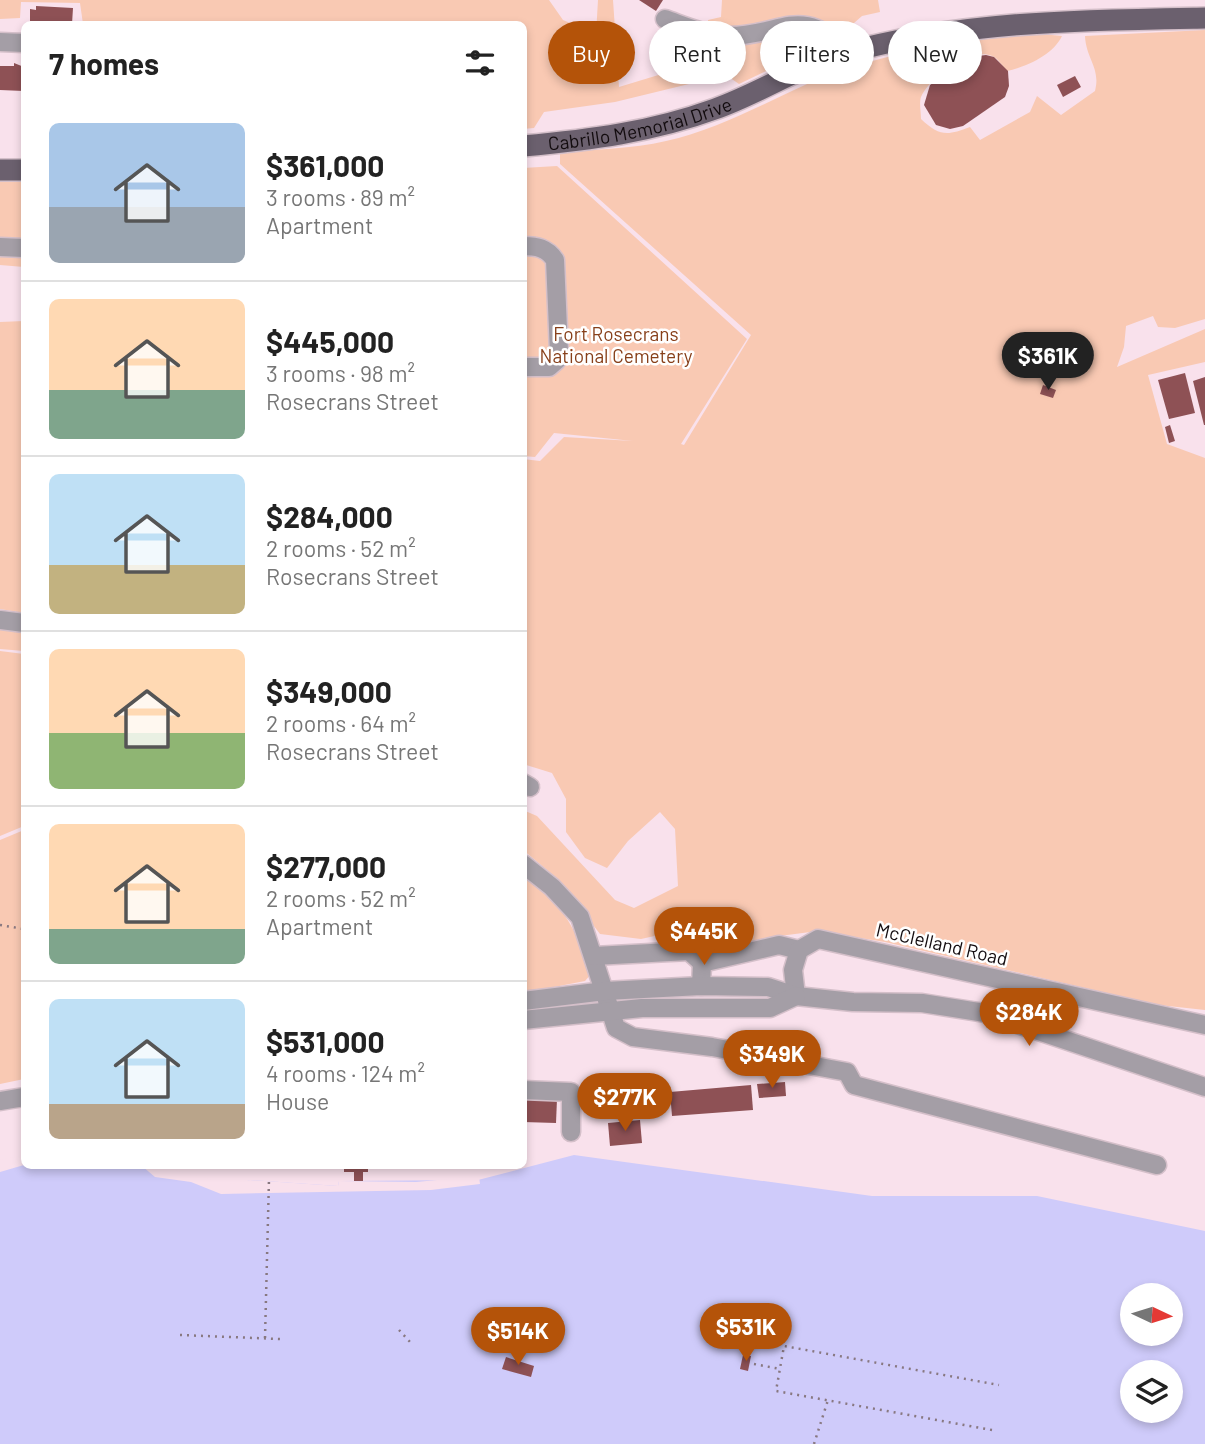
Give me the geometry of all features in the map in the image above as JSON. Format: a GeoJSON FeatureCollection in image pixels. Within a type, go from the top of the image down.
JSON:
{"type":"FeatureCollection","features":[{"type":"Feature","properties":{"kind":"main road","name":"Cabrillo Memorial Drive"},"geometry":{"type":"LineString","coordinates":[[874,46],[924,34],[994,27],[1205,18]]}},
{"type":"Feature","properties":{"kind":"main road","name":"Cabrillo Memorial Drive"},"geometry":{"type":"LineString","coordinates":[[527,146],[629,135],[715,109],[774,84]]}},
{"type":"Feature","properties":{"kind":"main road"},"geometry":{"type":"LineString","coordinates":[[0,170],[21,170]]}},
{"type":"Feature","properties":{"kind":"street"},"geometry":{"type":"LineString","coordinates":[[665,19],[727,36],[760,30]]}},
{"type":"Feature","properties":{"kind":"street"},"geometry":{"type":"LineString","coordinates":[[0,42],[21,43]]}},
{"type":"Feature","properties":{"kind":"street"},"geometry":{"type":"LineString","coordinates":[[527,246],[538,246],[550,253],[555,260],[559,352],[557,360],[549,367],[527,368]]}},
{"type":"Feature","properties":{"kind":"street"},"geometry":{"type":"LineString","coordinates":[[0,247],[21,248]]}},
{"type":"Feature","properties":{"kind":"street"},"geometry":{"type":"LineString","coordinates":[[0,620],[21,623]]}},
{"type":"Feature","properties":{"kind":"street"},"geometry":{"type":"LineString","coordinates":[[527,867],[552,887],[580,917],[616,1028],[633,1037],[712,1046],[847,1072],[854,1085],[1157,1165]]}},
{"type":"Feature","properties":{"kind":"street","name":"McClelland Road"},"geometry":{"type":"LineString","coordinates":[[702,963],[779,945],[799,950],[818,939],[1205,1025]]}},
{"type":"Feature","properties":{"kind":"street"},"geometry":{"type":"LineString","coordinates":[[796,996],[793,970],[799,950]]}},
{"type":"Feature","properties":{"kind":"street"},"geometry":{"type":"LineString","coordinates":[[594,956],[689,951],[702,963],[701,986]]}},
{"type":"Feature","properties":{"kind":"street"},"geometry":{"type":"LineString","coordinates":[[527,1001],[605,991],[701,986],[768,987],[796,996],[922,1003],[985,1013],[1205,1087]]}},
{"type":"Feature","properties":{"kind":"street"},"geometry":{"type":"LineString","coordinates":[[527,1020],[609,1010],[770,1007],[796,996]]}},
{"type":"Feature","properties":{"kind":"street"},"geometry":{"type":"LineString","coordinates":[[527,1090],[571,1091],[571,1132]]}},
{"type":"Feature","properties":{"kind":"street"},"geometry":{"type":"LineString","coordinates":[[0,1101],[21,1098]]}},
{"type":"Feature","properties":{"kind":"path"},"geometry":{"type":"LineString","coordinates":[[0,925],[21,928]]}},
{"type":"Feature","properties":{"kind":"path"},"geometry":{"type":"LineString","coordinates":[[265,1338],[269,1179]]}},
{"type":"Feature","properties":{"kind":"path"},"geometry":{"type":"LineString","coordinates":[[399,1329],[411,1343]]}},
{"type":"Feature","properties":{"kind":"path"},"geometry":{"type":"LineString","coordinates":[[180,1335],[280,1339]]}},
{"type":"Feature","properties":{"kind":"path"},"geometry":{"type":"LineString","coordinates":[[992,1430],[776,1391],[779,1369],[784,1346],[999,1385]]}},
{"type":"Feature","properties":{"kind":"path"},"geometry":{"type":"LineString","coordinates":[[754,1364],[779,1369]]}},
{"type":"Feature","properties":{"kind":"path"},"geometry":{"type":"LineString","coordinates":[[814,1444],[828,1400]]}},
{"type":"Feature","properties":{"kind":"green space"},"geometry":{"type":"Polygon","coordinates":[[[0,0],[549,0],[565,21],[548,21],[548,84],[619,84],[619,87],[649,78],[649,84],[689,84],[615,102],[544,112],[534,128],[527,129],[527,21],[83,21],[80,3],[21,2],[20,18],[0,19],[0,0]]]}},
{"type":"Feature","properties":{"kind":"green space"},"geometry":{"type":"Polygon","coordinates":[[[598,0],[613,0],[614,21],[597,21],[598,0]]]}},
{"type":"Feature","properties":{"kind":"green space"},"geometry":{"type":"Polygon","coordinates":[[[722,0],[878,0],[880,12],[862,16],[856,21],[787,18],[760,21],[760,25],[750,28],[746,28],[746,21],[708,21],[721,17],[722,0]]]}},
{"type":"Feature","properties":{"kind":"green space","name":"Fort Rosecrans National Cemetery"},"geometry":{"type":"Polygon","coordinates":[[[1205,30],[1205,319],[1175,328],[1158,327],[1153,316],[1126,326],[1124,347],[1117,367],[1205,329],[1205,362],[1148,375],[1167,444],[1205,458],[1205,1010],[1159,1005],[885,942],[818,931],[772,937],[721,952],[703,952],[686,929],[641,939],[600,934],[558,879],[527,853],[527,812],[537,816],[615,900],[634,908],[678,886],[675,829],[660,812],[628,841],[607,868],[585,858],[566,832],[566,799],[552,773],[527,765],[527,459],[540,461],[564,437],[633,441],[554,433],[535,457],[527,456],[527,168],[557,166],[747,339],[681,444],[684,445],[751,335],[560,164],[560,153],[640,146],[686,136],[808,84],[874,84],[874,60],[888,57],[888,84],[930,84],[920,99],[921,119],[933,129],[944,133],[970,127],[980,140],[1030,112],[1037,96],[1061,115],[1095,91],[1095,70],[1085,36],[1205,30]]]}},
{"type":"Feature","properties":{"kind":"green space"},"geometry":{"type":"Polygon","coordinates":[[[1008,36],[1062,36],[1052,49],[1038,59],[1007,71],[998,60],[983,54],[982,39],[1008,36]]]}},
{"type":"Feature","properties":{"kind":"green space"},"geometry":{"type":"Polygon","coordinates":[[[760,38],[760,74],[746,81],[746,40],[760,38]]]}},
{"type":"Feature","properties":{"kind":"green space"},"geometry":{"type":"Polygon","coordinates":[[[0,182],[21,182],[21,267],[0,265],[0,182]]]}},
{"type":"Feature","properties":{"kind":"green space"},"geometry":{"type":"Polygon","coordinates":[[[21,321],[21,612],[0,609],[0,322],[21,321]]]}},
{"type":"Feature","properties":{"kind":"green space"},"geometry":{"type":"Polygon","coordinates":[[[0,629],[21,631],[21,651],[0,649],[0,629]]]}},
{"type":"Feature","properties":{"kind":"green space"},"geometry":{"type":"Polygon","coordinates":[[[0,651],[21,654],[21,827],[0,836],[0,651]]]}},
{"type":"Feature","properties":{"kind":"green space"},"geometry":{"type":"Polygon","coordinates":[[[21,831],[21,1080],[0,1084],[0,840],[21,831]]]}},
{"type":"Feature","properties":{"kind":"green space"},"geometry":{"type":"Polygon","coordinates":[[[527,876],[566,917],[591,974],[585,981],[527,992],[527,876]]]}},
{"type":"Feature","properties":{"kind":"shaded area"},"geometry":{"type":"Polygon","coordinates":[[[574,1155],[872,1196],[1037,1196],[1205,1231],[1205,1444],[0,1444],[0,1163],[21,1159],[21,1169],[156,1169],[230,1187],[250,1180],[338,1186],[339,1181],[478,1180],[574,1155]]]}},
{"type":"Feature","properties":{"kind":"pier"},"geometry":{"type":"Polygon","coordinates":[[[21,1156],[21,1166],[0,1172],[0,1160],[21,1156]]]}},
{"type":"Feature","properties":{"kind":"pier"},"geometry":{"type":"Polygon","coordinates":[[[146,1169],[169,1169],[230,1184],[250,1180],[338,1186],[339,1181],[416,1182],[479,1176],[480,1184],[431,1190],[221,1194],[191,1182],[155,1177],[146,1169]]]}},
{"type":"Feature","properties":{"kind":"building"},"geometry":{"type":"Polygon","coordinates":[[[639,0],[663,0],[656,11],[639,0]]]}},
{"type":"Feature","properties":{"kind":"building"},"geometry":{"type":"Polygon","coordinates":[[[36,6],[73,8],[72,21],[30,21],[30,9],[36,10],[36,6]]]}},
{"type":"Feature","properties":{"kind":"building"},"geometry":{"type":"Polygon","coordinates":[[[982,56],[994,57],[1008,71],[1009,86],[1005,97],[963,126],[950,129],[936,125],[924,105],[930,85],[982,84],[982,56]]]}},
{"type":"Feature","properties":{"kind":"building"},"geometry":{"type":"Polygon","coordinates":[[[14,63],[21,66],[21,91],[0,90],[0,66],[14,66],[14,63]]]}},
{"type":"Feature","properties":{"kind":"building"},"geometry":{"type":"Polygon","coordinates":[[[1075,76],[1081,87],[1063,97],[1057,85],[1075,76]]]}},
{"type":"Feature","properties":{"kind":"building"},"geometry":{"type":"Polygon","coordinates":[[[1185,373],[1195,413],[1169,419],[1158,380],[1185,373]]]}},
{"type":"Feature","properties":{"kind":"building"},"geometry":{"type":"Polygon","coordinates":[[[1205,377],[1205,425],[1204,425],[1193,381],[1205,377]]]}},
{"type":"Feature","properties":{"kind":"building"},"geometry":{"type":"Polygon","coordinates":[[[1043,385],[1056,390],[1053,398],[1040,394],[1043,385]]]}},
{"type":"Feature","properties":{"kind":"building"},"geometry":{"type":"Polygon","coordinates":[[[1170,425],[1175,441],[1169,443],[1165,427],[1170,425]]]}},
{"type":"Feature","properties":{"kind":"building"},"geometry":{"type":"Polygon","coordinates":[[[785,1082],[786,1096],[759,1098],[757,1084],[785,1082]]]}},
{"type":"Feature","properties":{"kind":"building"},"geometry":{"type":"Polygon","coordinates":[[[751,1085],[753,1110],[672,1116],[670,1092],[751,1085]]]}},
{"type":"Feature","properties":{"kind":"building"},"geometry":{"type":"Polygon","coordinates":[[[527,1098],[557,1099],[556,1123],[527,1122],[527,1098]]]}},
{"type":"Feature","properties":{"kind":"building"},"geometry":{"type":"Polygon","coordinates":[[[640,1120],[642,1143],[610,1146],[608,1123],[640,1120]]]}},
{"type":"Feature","properties":{"kind":"building"},"geometry":{"type":"Polygon","coordinates":[[[344,1169],[368,1169],[368,1172],[363,1172],[363,1181],[354,1181],[354,1172],[344,1172],[344,1169]]]}},
{"type":"Feature","properties":{"kind":"building"},"geometry":{"type":"Polygon","coordinates":[[[743,1355],[751,1356],[748,1371],[740,1369],[743,1355]]]}},
{"type":"Feature","properties":{"kind":"building"},"geometry":{"type":"Polygon","coordinates":[[[506,1357],[534,1366],[531,1377],[502,1369],[506,1357]]]}}]}
